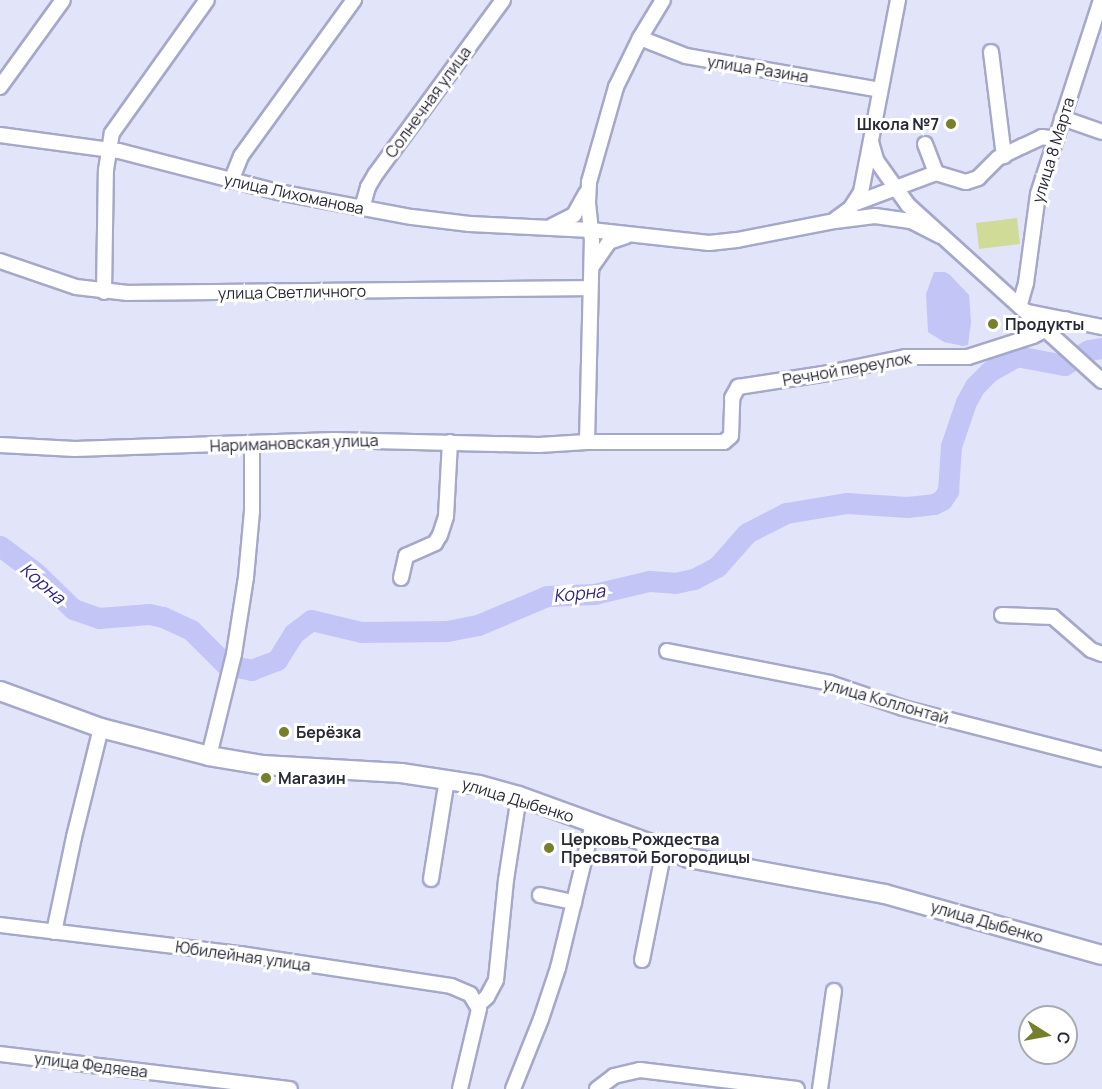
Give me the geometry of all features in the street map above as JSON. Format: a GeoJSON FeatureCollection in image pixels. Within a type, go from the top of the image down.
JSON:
{"type":"FeatureCollection","features":[{"type":"Feature","properties":{"kind":"main road","name":"улица Дыбенко"},"geometry":{"type":"LineString","coordinates":[[0,691],[101,728],[209,756],[263,765],[374,770],[447,779],[519,796],[664,850],[712,865],[885,894],[1102,955]]}},
{"type":"Feature","properties":{"kind":"street"},"geometry":{"type":"LineString","coordinates":[[0,87],[63,0]]}},
{"type":"Feature","properties":{"kind":"street"},"geometry":{"type":"LineString","coordinates":[[104,292],[108,149],[115,127],[207,0]]}},
{"type":"Feature","properties":{"kind":"street"},"geometry":{"type":"LineString","coordinates":[[231,182],[241,156],[354,0]]}},
{"type":"Feature","properties":{"kind":"street","name":"Солнечная улица"},"geometry":{"type":"LineString","coordinates":[[362,208],[368,187],[375,175],[503,0]]}},
{"type":"Feature","properties":{"kind":"street"},"geometry":{"type":"LineString","coordinates":[[541,228],[562,223],[574,214],[583,201],[610,104],[640,38],[663,0]]}},
{"type":"Feature","properties":{"kind":"street"},"geometry":{"type":"LineString","coordinates":[[855,203],[864,179],[898,0]]}},
{"type":"Feature","properties":{"kind":"street","name":"улица 8 Марта"},"geometry":{"type":"LineString","coordinates":[[1024,308],[1024,291],[1038,194],[1101,0]]}},
{"type":"Feature","properties":{"kind":"street","name":"улица Разина"},"geometry":{"type":"LineString","coordinates":[[640,38],[686,56],[880,90]]}},
{"type":"Feature","properties":{"kind":"street"},"geometry":{"type":"LineString","coordinates":[[991,52],[1004,156]]}},
{"type":"Feature","properties":{"kind":"street"},"geometry":{"type":"LineString","coordinates":[[1062,118],[1102,132]]}},
{"type":"Feature","properties":{"kind":"street","name":"улица Лихоманова"},"geometry":{"type":"LineString","coordinates":[[0,135],[108,149],[231,182],[362,208],[452,222],[591,230]]}},
{"type":"Feature","properties":{"kind":"street"},"geometry":{"type":"LineString","coordinates":[[835,221],[855,203],[936,173],[966,182],[978,178],[990,165],[1004,156],[1042,138],[1055,139]]}},
{"type":"Feature","properties":{"kind":"street"},"geometry":{"type":"LineString","coordinates":[[871,142],[876,160],[895,189],[940,236],[1024,308],[1102,381]]}},
{"type":"Feature","properties":{"kind":"street"},"geometry":{"type":"LineString","coordinates":[[925,144],[936,173]]}},
{"type":"Feature","properties":{"kind":"street"},"geometry":{"type":"LineString","coordinates":[[587,442],[591,230],[588,202],[589,182]]}},
{"type":"Feature","properties":{"kind":"street"},"geometry":{"type":"LineString","coordinates":[[591,230],[722,242],[875,216],[900,218],[921,225],[940,236]]}},
{"type":"Feature","properties":{"kind":"street"},"geometry":{"type":"LineString","coordinates":[[590,273],[596,256],[609,242],[633,235]]}},
{"type":"Feature","properties":{"kind":"street","name":"улица Светличного"},"geometry":{"type":"LineString","coordinates":[[0,261],[76,287],[104,292],[589,288]]}},
{"type":"Feature","properties":{"kind":"street"},"geometry":{"type":"LineString","coordinates":[[1024,308],[1102,327]]}},
{"type":"Feature","properties":{"kind":"street"},"geometry":{"type":"LineString","coordinates":[[1048,330],[1065,319]]}},
{"type":"Feature","properties":{"kind":"street","name":"Речной переулок"},"geometry":{"type":"LineString","coordinates":[[724,442],[731,436],[732,398],[738,387],[828,373],[905,357],[968,357],[1048,330]]}},
{"type":"Feature","properties":{"kind":"street","name":"Наримановская улица"},"geometry":{"type":"LineString","coordinates":[[0,445],[86,449],[357,440],[539,445],[587,442],[724,442]]}},
{"type":"Feature","properties":{"kind":"street"},"geometry":{"type":"LineString","coordinates":[[401,578],[406,556],[435,543],[440,535],[446,516],[450,442]]}},
{"type":"Feature","properties":{"kind":"street"},"geometry":{"type":"LineString","coordinates":[[209,756],[234,654],[249,548],[252,444]]}},
{"type":"Feature","properties":{"kind":"street"},"geometry":{"type":"LineString","coordinates":[[1002,615],[1053,617],[1091,650],[1102,654]]}},
{"type":"Feature","properties":{"kind":"street","name":"улица Коллонтай"},"geometry":{"type":"LineString","coordinates":[[667,651],[830,683],[903,708],[1102,759]]}},
{"type":"Feature","properties":{"kind":"street"},"geometry":{"type":"LineString","coordinates":[[54,932],[74,837],[101,728]]}},
{"type":"Feature","properties":{"kind":"street"},"geometry":{"type":"LineString","coordinates":[[430,879],[447,779]]}},
{"type":"Feature","properties":{"kind":"street"},"geometry":{"type":"LineString","coordinates":[[460,1089],[478,1019],[478,1005],[488,997],[496,980],[506,880],[519,796]]}},
{"type":"Feature","properties":{"kind":"street"},"geometry":{"type":"LineString","coordinates":[[513,1089],[541,1020],[558,968],[593,823]]}},
{"type":"Feature","properties":{"kind":"street"},"geometry":{"type":"LineString","coordinates":[[642,960],[664,850]]}},
{"type":"Feature","properties":{"kind":"street"},"geometry":{"type":"LineString","coordinates":[[540,895],[574,902]]}},
{"type":"Feature","properties":{"kind":"street","name":"Юбилейная улица"},"geometry":{"type":"LineString","coordinates":[[0,925],[240,954],[438,983],[470,994],[478,1005]]}},
{"type":"Feature","properties":{"kind":"street"},"geometry":{"type":"LineString","coordinates":[[820,1089],[834,991]]}},
{"type":"Feature","properties":{"kind":"street","name":"улица Федяева"},"geometry":{"type":"LineString","coordinates":[[0,1054],[290,1089]]}},
{"type":"Feature","properties":{"kind":"street"},"geometry":{"type":"LineString","coordinates":[[597,1089],[614,1076],[640,1070],[797,1089]]}},
{"type":"Feature","properties":{"kind":"green space"},"geometry":{"type":"Polygon","coordinates":[[[1017,218],[1020,244],[979,249],[976,223],[1017,218]]]}},
{"type":"Feature","properties":{"kind":"water"},"geometry":{"type":"Polygon","coordinates":[[[934,272],[945,272],[950,275],[969,295],[971,322],[968,345],[944,342],[928,332],[926,294],[934,272]]]}},
{"type":"Feature","properties":{"kind":"waterway","name":"Корна"},"geometry":{"type":"LineString","coordinates":[[0,546],[36,573],[73,609],[99,618],[149,614],[163,617],[191,630],[225,664],[251,670],[277,660],[294,633],[311,620],[361,632],[447,631],[478,625],[547,596],[594,594],[649,581],[675,583],[694,579],[717,567],[747,533],[786,513],[847,503],[907,507],[934,504],[942,500],[948,491],[951,446],[966,402],[975,386],[990,371],[1017,356],[1064,365],[1089,350],[1102,348]]}},
{"type":"Feature","properties":{"kind":"place","name":"Школа №7"},"geometry":{"type":"Point","coordinates":[951,124]}},
{"type":"Feature","properties":{"kind":"place","name":"Продукты"},"geometry":{"type":"Point","coordinates":[993,324]}},
{"type":"Feature","properties":{"kind":"place","name":"Берёзка"},"geometry":{"type":"Point","coordinates":[284,732]}},
{"type":"Feature","properties":{"kind":"place","name":"Магазин"},"geometry":{"type":"Point","coordinates":[266,778]}},
{"type":"Feature","properties":{"kind":"place","name":"Церковь Рождества Пресвятой Богородицы"},"geometry":{"type":"Point","coordinates":[549,848]}}]}
